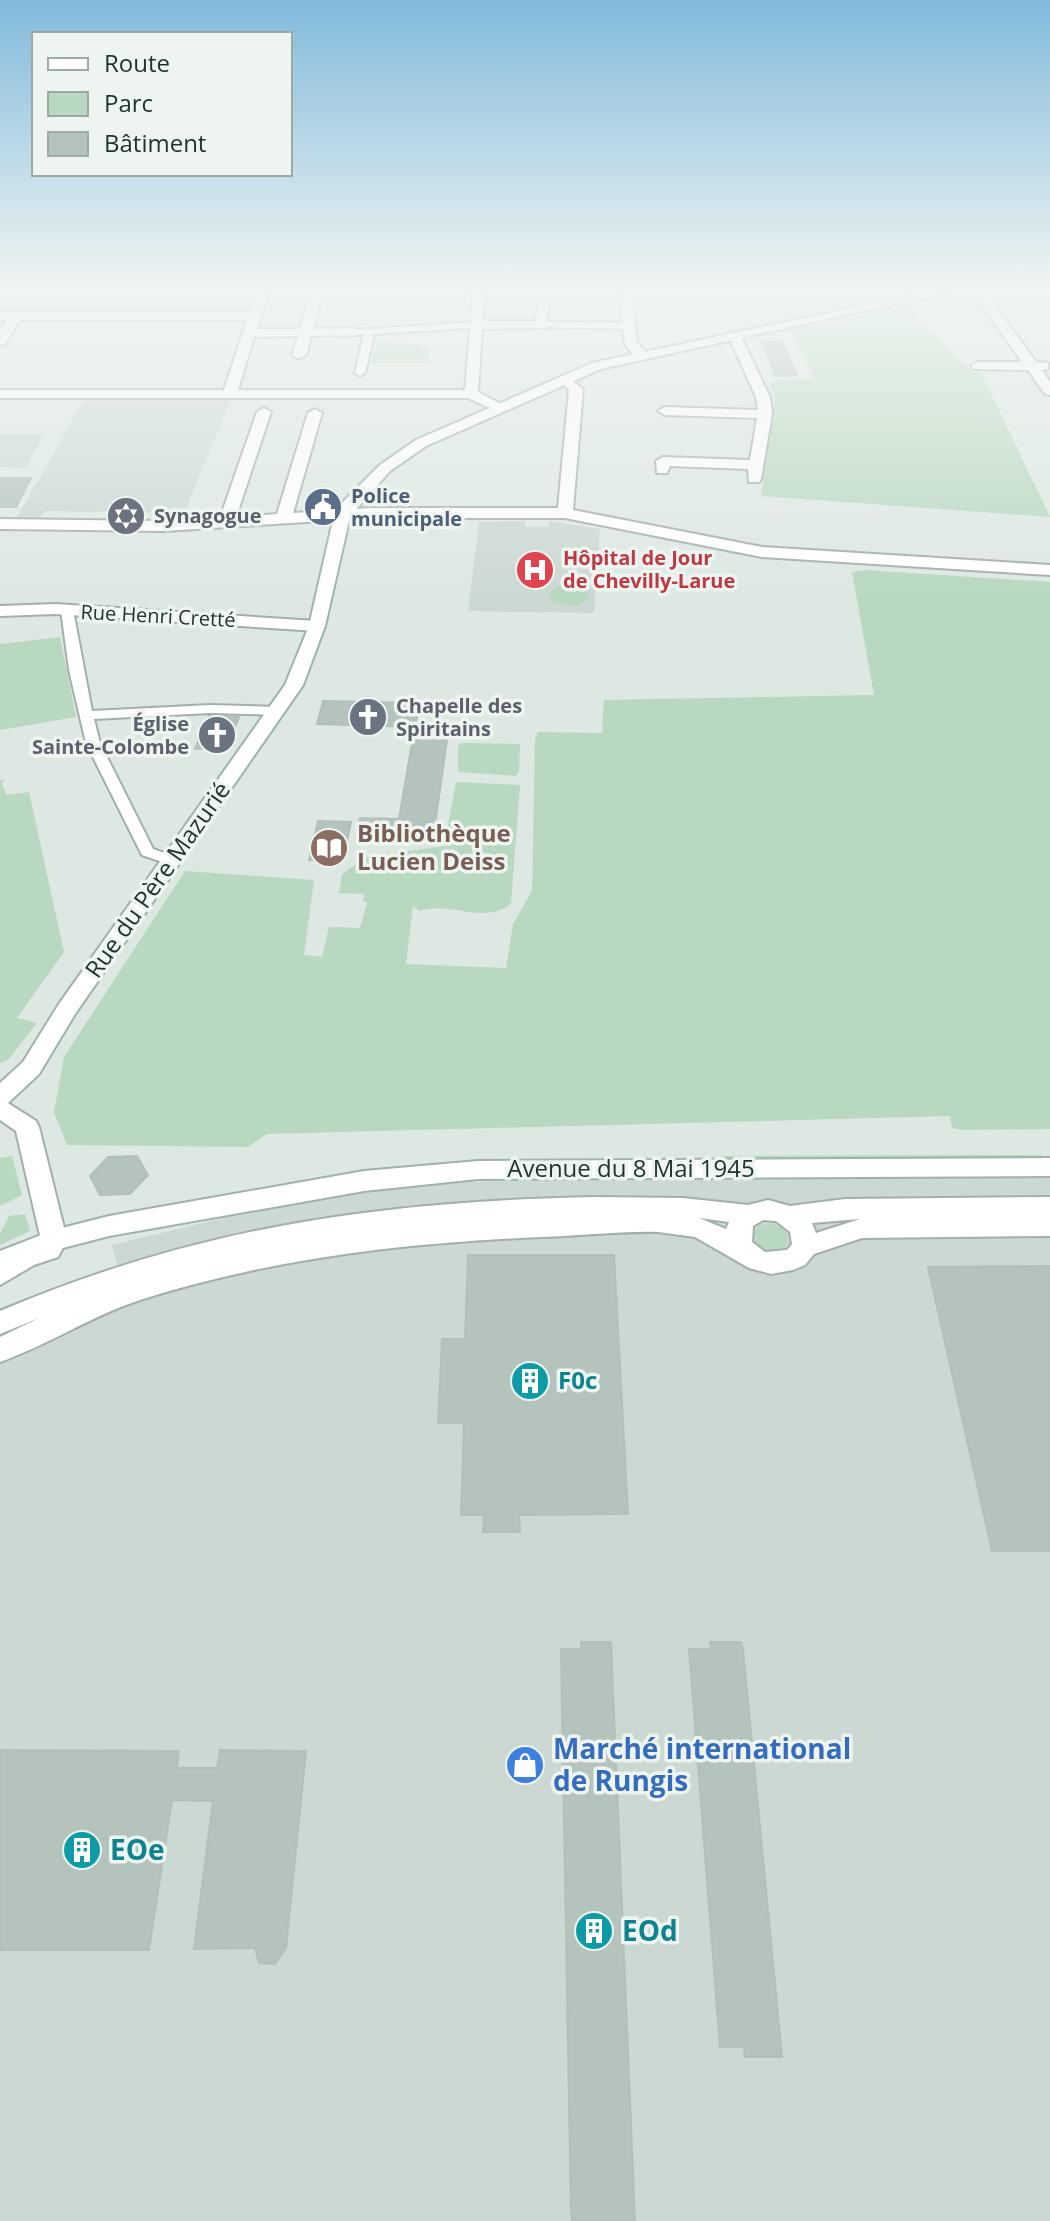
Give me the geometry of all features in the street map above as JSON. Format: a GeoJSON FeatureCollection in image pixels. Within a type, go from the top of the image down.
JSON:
{"type":"FeatureCollection","features":[{"type":"Feature","properties":{"kind":"street"},"geometry":{"type":"LineString","coordinates":[[342,516],[349,504],[402,454],[538,391]]}},
{"type":"Feature","properties":{"kind":"street"},"geometry":{"type":"LineString","coordinates":[[565,513],[576,391]]}},
{"type":"Feature","properties":{"kind":"street"},"geometry":{"type":"LineString","coordinates":[[662,470],[663,461],[756,472],[765,414],[760,391]]}},
{"type":"Feature","properties":{"kind":"street"},"geometry":{"type":"LineString","coordinates":[[0,394],[471,394],[498,408]]}},
{"type":"Feature","properties":{"kind":"street"},"geometry":{"type":"LineString","coordinates":[[665,411],[765,414]]}},
{"type":"Feature","properties":{"kind":"street"},"geometry":{"type":"LineString","coordinates":[[226,523],[264,412]]}},
{"type":"Feature","properties":{"kind":"street"},"geometry":{"type":"LineString","coordinates":[[283,520],[315,413]]}},
{"type":"Feature","properties":{"kind":"street"},"geometry":{"type":"LineString","coordinates":[[0,524],[164,526],[342,516],[565,513],[762,552],[1050,570]]}},
{"type":"Feature","properties":{"kind":"street","name":"Rue du Père Mazurié"},"geometry":{"type":"LineString","coordinates":[[0,1097],[31,1068],[67,1009],[294,685],[317,626],[342,516]]}},
{"type":"Feature","properties":{"kind":"street"},"geometry":{"type":"LineString","coordinates":[[67,610],[93,743],[147,852],[171,860]]}},
{"type":"Feature","properties":{"kind":"street","name":"Rue Henri Cretté"},"geometry":{"type":"LineString","coordinates":[[0,611],[67,610],[317,626]]}},
{"type":"Feature","properties":{"kind":"street"},"geometry":{"type":"LineString","coordinates":[[86,715],[210,709],[278,711]]}},
{"type":"Feature","properties":{"kind":"street"},"geometry":{"type":"LineString","coordinates":[[0,1107],[27,1127],[54,1240],[49,1250],[25,1258],[0,1275]]}},
{"type":"Feature","properties":{"kind":"street","name":"Avenue du 8 Mai 1945"},"geometry":{"type":"LineString","coordinates":[[0,1262],[54,1240],[109,1226],[364,1181],[478,1170],[1050,1167]]}},
{"type":"Feature","properties":{"kind":"street"},"geometry":{"type":"LineString","coordinates":[[0,1323],[106,1280],[172,1260],[357,1219],[476,1209],[559,1207],[689,1206],[749,1215]]}},
{"type":"Feature","properties":{"kind":"street"},"geometry":{"type":"LineString","coordinates":[[743,1251],[737,1235],[742,1220],[768,1210],[789,1216],[845,1209],[1050,1207]]}},
{"type":"Feature","properties":{"kind":"street","name":"Avenue du 8 Mai 1945"},"geometry":{"type":"LineString","coordinates":[[0,1275],[59,1254],[215,1208]]}},
{"type":"Feature","properties":{"kind":"street"},"geometry":{"type":"LineString","coordinates":[[789,1216],[803,1230],[805,1247]]}},
{"type":"Feature","properties":{"kind":"street"},"geometry":{"type":"LineString","coordinates":[[0,1350],[64,1319],[182,1276],[255,1257],[389,1236],[460,1230],[680,1225],[703,1230],[758,1261],[780,1264],[799,1256],[805,1247],[862,1228],[1050,1226]]}},
{"type":"Feature","properties":{"kind":"shaded area"},"geometry":{"type":"Polygon","coordinates":[[[85,398],[231,399],[184,513],[45,511],[40,519],[15,521],[85,398]]]}},
{"type":"Feature","properties":{"kind":"shaded area"},"geometry":{"type":"Polygon","coordinates":[[[0,434],[44,434],[25,468],[0,467],[0,434]]]}},
{"type":"Feature","properties":{"kind":"shaded area","name":"Hôpital de Jour de Chevilly-Larue"},"geometry":{"type":"Polygon","coordinates":[[[526,521],[525,527],[548,527],[550,521],[600,529],[594,613],[468,611],[479,522],[526,521]]]}},
{"type":"Feature","properties":{"kind":"shaded area","name":"Marché international de Rungis"},"geometry":{"type":"Polygon","coordinates":[[[1050,1177],[1050,2221],[0,2221],[0,1308],[117,1265],[112,1245],[276,1205],[418,1185],[552,1178],[1050,1177]]]}},
{"type":"Feature","properties":{"kind":"green space"},"geometry":{"type":"Polygon","coordinates":[[[773,391],[990,391],[1050,517],[761,496],[775,399],[773,391]]]}},
{"type":"Feature","properties":{"kind":"green space"},"geometry":{"type":"Polygon","coordinates":[[[866,570],[1050,582],[1050,1129],[962,1130],[952,1128],[950,1116],[267,1134],[248,1147],[67,1145],[54,1112],[64,1057],[185,871],[314,880],[304,955],[322,957],[329,927],[360,928],[367,903],[363,901],[364,894],[339,893],[342,874],[366,857],[444,846],[456,782],[520,785],[511,903],[501,909],[479,913],[443,908],[420,911],[413,906],[406,964],[506,968],[513,924],[532,891],[535,739],[538,732],[602,733],[604,700],[874,695],[852,572],[866,570]]]}},
{"type":"Feature","properties":{"kind":"green space"},"geometry":{"type":"Polygon","coordinates":[[[560,586],[585,589],[589,599],[577,606],[553,603],[548,594],[560,586]]]}},
{"type":"Feature","properties":{"kind":"green space"},"geometry":{"type":"Polygon","coordinates":[[[60,637],[76,717],[0,730],[0,644],[60,637]]]}},
{"type":"Feature","properties":{"kind":"green space"},"geometry":{"type":"Polygon","coordinates":[[[462,743],[520,744],[519,772],[516,776],[458,772],[458,746],[462,743]]]}},
{"type":"Feature","properties":{"kind":"green space"},"geometry":{"type":"Polygon","coordinates":[[[5,779],[2,783],[6,795],[29,792],[64,952],[17,1018],[37,1023],[8,1060],[0,1063],[0,780],[5,779]]]}},
{"type":"Feature","properties":{"kind":"green space"},"geometry":{"type":"Polygon","coordinates":[[[1041,1155],[1041,1160],[722,1161],[721,1156],[1041,1155]]]}},
{"type":"Feature","properties":{"kind":"green space"},"geometry":{"type":"Polygon","coordinates":[[[12,1156],[22,1195],[0,1206],[0,1158],[12,1156]]]}},
{"type":"Feature","properties":{"kind":"green space"},"geometry":{"type":"Polygon","coordinates":[[[25,1214],[30,1231],[0,1245],[0,1234],[9,1216],[25,1214]]]}},
{"type":"Feature","properties":{"kind":"green space"},"geometry":{"type":"Polygon","coordinates":[[[771,1224],[782,1228],[788,1237],[787,1246],[772,1252],[758,1247],[752,1237],[759,1225],[771,1224]]]}},
{"type":"Feature","properties":{"kind":"building"},"geometry":{"type":"Polygon","coordinates":[[[0,478],[31,478],[16,507],[0,507],[0,478]]]}},
{"type":"Feature","properties":{"kind":"building","name":"Chapelle des Spiritains"},"geometry":{"type":"Polygon","coordinates":[[[323,701],[420,703],[415,727],[317,724],[323,701]]]}},
{"type":"Feature","properties":{"kind":"building","name":"Église Sainte-Colombe"},"geometry":{"type":"Polygon","coordinates":[[[209,716],[239,717],[227,747],[195,749],[209,716]]]}},
{"type":"Feature","properties":{"kind":"building"},"geometry":{"type":"Polygon","coordinates":[[[414,731],[448,733],[433,839],[356,836],[360,818],[399,819],[414,731]]]}},
{"type":"Feature","properties":{"kind":"building","name":"Bibliothèque Lucien Deiss"},"geometry":{"type":"Polygon","coordinates":[[[318,821],[351,822],[343,861],[309,860],[318,821]]]}},
{"type":"Feature","properties":{"kind":"building"},"geometry":{"type":"Polygon","coordinates":[[[137,1156],[148,1175],[130,1194],[100,1195],[90,1176],[108,1157],[137,1156]]]}},
{"type":"Feature","properties":{"kind":"building","name":"F0c"},"geometry":{"type":"Polygon","coordinates":[[[468,1255],[614,1255],[628,1514],[519,1515],[520,1532],[483,1532],[484,1515],[461,1515],[464,1423],[438,1423],[442,1339],[465,1339],[468,1255]]]}},
{"type":"Feature","properties":{"kind":"building"},"geometry":{"type":"Polygon","coordinates":[[[1050,1266],[1050,1551],[992,1551],[928,1267],[1050,1266]]]}},
{"type":"Feature","properties":{"kind":"building","name":"EOd"},"geometry":{"type":"Polygon","coordinates":[[[581,1642],[611,1642],[635,2221],[572,2221],[571,2213],[561,1649],[581,1649],[581,1642]]]}},
{"type":"Feature","properties":{"kind":"building"},"geometry":{"type":"Polygon","coordinates":[[[710,1642],[741,1642],[743,1649],[782,2057],[745,2057],[744,2047],[720,2047],[689,1649],[711,1649],[710,1642]]]}},
{"type":"Feature","properties":{"kind":"building","name":"EOe"},"geometry":{"type":"Polygon","coordinates":[[[0,1750],[179,1751],[177,1768],[217,1768],[220,1750],[306,1751],[286,1948],[275,1964],[259,1963],[255,1948],[194,1949],[213,1801],[172,1800],[149,1950],[0,1950],[0,1750]]]}},
{"type":"Feature","properties":{"kind":"place","name":"Police municipale"},"geometry":{"type":"Point","coordinates":[323,507]}},
{"type":"Feature","properties":{"kind":"place","name":"Synagogue"},"geometry":{"type":"Point","coordinates":[126,516]}},
{"type":"Feature","properties":{"kind":"place","name":"Hôpital de Jour de Chevilly-Larue"},"geometry":{"type":"Point","coordinates":[535,570]}},
{"type":"Feature","properties":{"kind":"place","name":"Chapelle des Spiritains"},"geometry":{"type":"Point","coordinates":[368,717]}},
{"type":"Feature","properties":{"kind":"place","name":"Église Sainte-Colombe"},"geometry":{"type":"Point","coordinates":[217,735]}},
{"type":"Feature","properties":{"kind":"place","name":"Bibliothèque Lucien Deiss"},"geometry":{"type":"Point","coordinates":[329,848]}},
{"type":"Feature","properties":{"kind":"place","name":"F0c"},"geometry":{"type":"Point","coordinates":[530,1381]}},
{"type":"Feature","properties":{"kind":"place","name":"Marché international de Rungis"},"geometry":{"type":"Point","coordinates":[525,1765]}},
{"type":"Feature","properties":{"kind":"place","name":"EOe"},"geometry":{"type":"Point","coordinates":[82,1850]}},
{"type":"Feature","properties":{"kind":"place","name":"EOd"},"geometry":{"type":"Point","coordinates":[594,1931]}}]}
